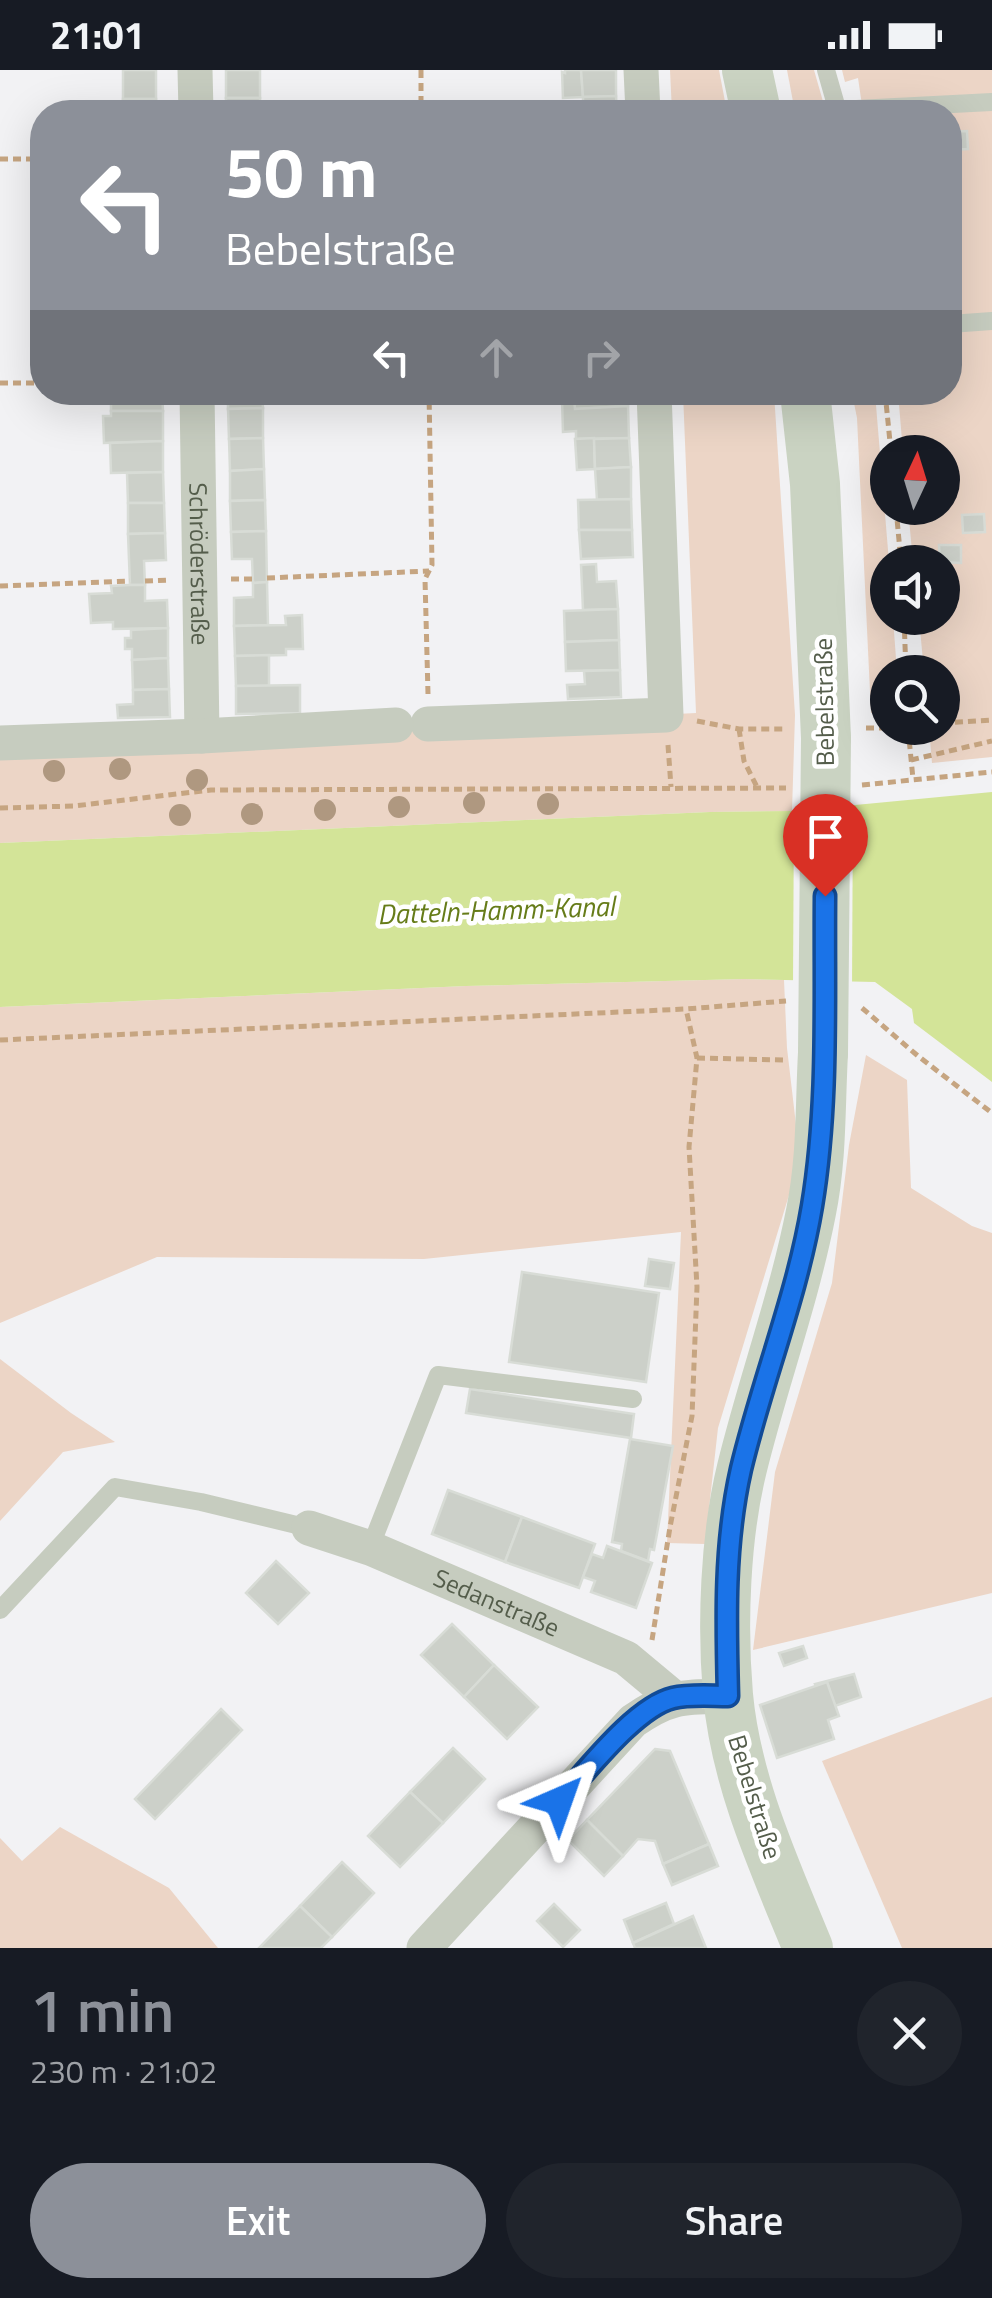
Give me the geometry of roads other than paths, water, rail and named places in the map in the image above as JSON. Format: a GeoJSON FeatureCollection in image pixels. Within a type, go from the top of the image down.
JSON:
{"type":"FeatureCollection","features":[{"type":"Feature","properties":{"kind":"main road"},"geometry":{"type":"LineString","coordinates":[[747,70],[753,100]]}},
{"type":"Feature","properties":{"kind":"main road","name":"Bebelstraße"},"geometry":{"type":"LineString","coordinates":[[806,405],[815,484],[826,733],[820,1153],[812,1209],[788,1306],[741,1471],[729,1548],[726,1602],[728,1696],[735,1738],[770,1855],[808,1948]]}},
{"type":"Feature","properties":{"kind":"street"},"geometry":{"type":"LineString","coordinates":[[195,70],[196,100]]}},
{"type":"Feature","properties":{"kind":"street"},"geometry":{"type":"LineString","coordinates":[[641,70],[642,100]]}},
{"type":"Feature","properties":{"kind":"street","name":"Schröderstraße"},"geometry":{"type":"LineString","coordinates":[[197,405],[202,736]]}},
{"type":"Feature","properties":{"kind":"street"},"geometry":{"type":"LineString","coordinates":[[0,743],[666,716],[654,405]]}},
{"type":"Feature","properties":{"kind":"street","name":"Sedanstraße"},"geometry":{"type":"LineString","coordinates":[[309,1528],[370,1548],[609,1650],[626,1658],[661,1686]]}},
{"type":"Feature","properties":{"kind":"street"},"geometry":{"type":"LineString","coordinates":[[424,1948],[633,1721],[652,1708],[661,1686],[728,1696]]}},
{"type":"Feature","properties":{"kind":"lane"},"geometry":{"type":"LineString","coordinates":[[826,70],[835,100]]}},
{"type":"Feature","properties":{"kind":"lane"},"geometry":{"type":"LineString","coordinates":[[962,104],[992,102]]}},
{"type":"Feature","properties":{"kind":"lane"},"geometry":{"type":"LineString","coordinates":[[962,323],[992,322]]}},
{"type":"Feature","properties":{"kind":"lane"},"geometry":{"type":"LineString","coordinates":[[370,1548],[438,1375],[633,1399]]}},
{"type":"Feature","properties":{"kind":"lane"},"geometry":{"type":"LineString","coordinates":[[0,1610],[115,1487],[309,1528]]}},
{"type":"Feature","properties":{"kind":"water","name":"Datteln-Hamm-Kanal"},"geometry":{"type":"Polygon","coordinates":[[[992,792],[992,1082],[914,1023],[912,1009],[875,982],[744,979],[466,986],[0,1007],[0,843],[792,811],[992,792]]]}}]}
